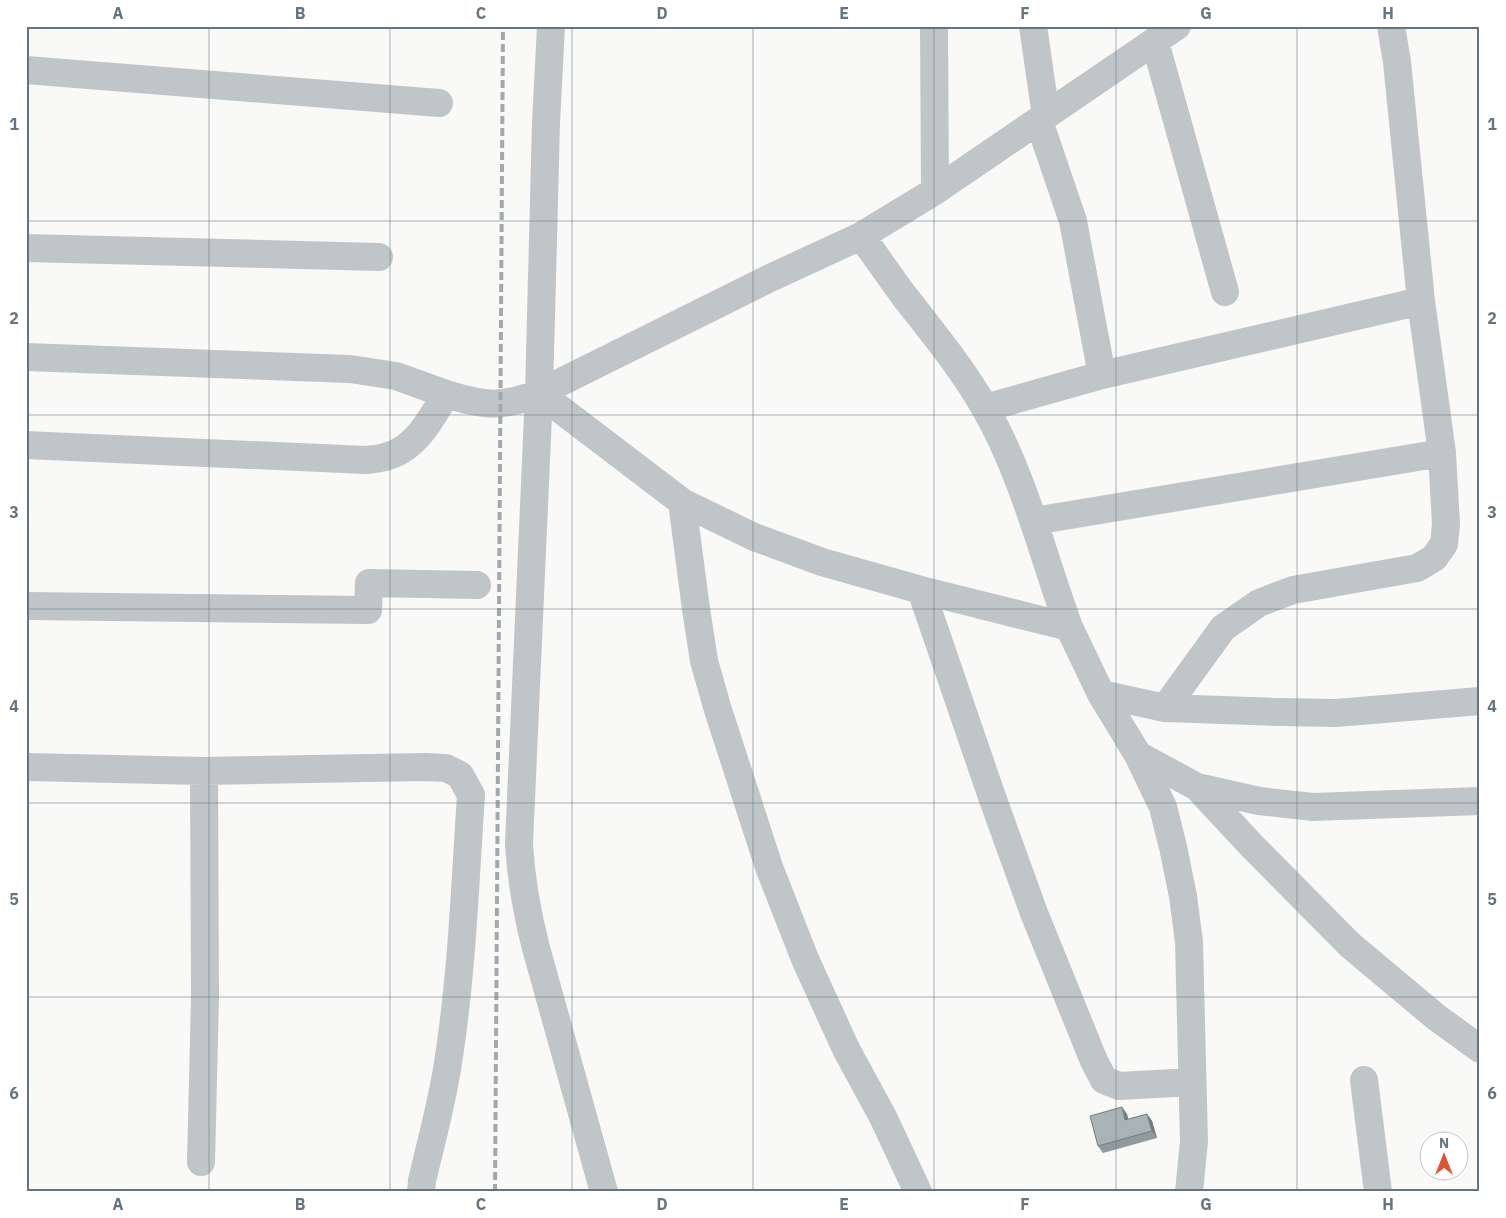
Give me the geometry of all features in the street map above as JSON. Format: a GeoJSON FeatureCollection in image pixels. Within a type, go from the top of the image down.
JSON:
{"type":"FeatureCollection","features":[{"type":"Feature","properties":{"kind":"street"},"geometry":{"type":"LineString","coordinates":[[551,26],[546,123],[539,393],[519,844],[521,875],[536,948],[604,1192]]}},
{"type":"Feature","properties":{"kind":"street"},"geometry":{"type":"LineString","coordinates":[[934,26],[935,191]]}},
{"type":"Feature","properties":{"kind":"street"},"geometry":{"type":"LineString","coordinates":[[1033,26],[1043,118],[1073,221],[1102,375]]}},
{"type":"Feature","properties":{"kind":"street"},"geometry":{"type":"LineString","coordinates":[[26,357],[350,369],[396,376],[475,403],[500,404],[523,399],[539,393],[768,279],[861,236],[935,191],[1177,26]]}},
{"type":"Feature","properties":{"kind":"street"},"geometry":{"type":"LineString","coordinates":[[1165,708],[1224,628],[1259,603],[1293,590],[1417,568],[1434,558],[1444,544],[1446,524],[1442,453],[1421,301],[1397,62],[1391,26]]}},
{"type":"Feature","properties":{"kind":"street"},"geometry":{"type":"LineString","coordinates":[[1155,42],[1226,292]]}},
{"type":"Feature","properties":{"kind":"street"},"geometry":{"type":"LineString","coordinates":[[26,70],[440,103]]}},
{"type":"Feature","properties":{"kind":"street"},"geometry":{"type":"LineString","coordinates":[[861,236],[904,296],[947,350],[985,408],[1012,463],[1034,521],[1069,627],[1101,694],[1138,756],[1163,807],[1174,847],[1189,942],[1194,1141],[1188,1192]]}},
{"type":"Feature","properties":{"kind":"street"},"geometry":{"type":"LineString","coordinates":[[26,248],[379,256]]}},
{"type":"Feature","properties":{"kind":"street"},"geometry":{"type":"LineString","coordinates":[[985,408],[1102,375],[1421,301]]}},
{"type":"Feature","properties":{"kind":"street"},"geometry":{"type":"LineString","coordinates":[[539,393],[682,502],[754,537],[822,562],[921,590],[1069,627]]}},
{"type":"Feature","properties":{"kind":"street"},"geometry":{"type":"LineString","coordinates":[[26,445],[366,460],[385,457],[402,451],[416,438],[433,416],[446,394]]}},
{"type":"Feature","properties":{"kind":"street"},"geometry":{"type":"LineString","coordinates":[[1034,521],[1442,453]]}},
{"type":"Feature","properties":{"kind":"street"},"geometry":{"type":"LineString","coordinates":[[682,502],[704,661],[769,867],[805,959],[846,1049],[883,1116],[918,1192]]}},
{"type":"Feature","properties":{"kind":"street"},"geometry":{"type":"LineString","coordinates":[[26,606],[368,610],[369,583],[477,585]]}},
{"type":"Feature","properties":{"kind":"street"},"geometry":{"type":"LineString","coordinates":[[921,590],[1034,914],[1100,1074],[1104,1080],[1119,1086],[1192,1082]]}},
{"type":"Feature","properties":{"kind":"street"},"geometry":{"type":"LineString","coordinates":[[1101,694],[1165,708],[1219,711],[1336,713],[1480,701]]}},
{"type":"Feature","properties":{"kind":"street"},"geometry":{"type":"LineString","coordinates":[[1138,756],[1197,787],[1260,801],[1313,807],[1480,801]]}},
{"type":"Feature","properties":{"kind":"street"},"geometry":{"type":"LineString","coordinates":[[26,767],[204,771],[425,767],[446,768],[460,775],[471,795],[459,974],[442,1100],[421,1192]]}},
{"type":"Feature","properties":{"kind":"street"},"geometry":{"type":"LineString","coordinates":[[202,1162],[205,998],[204,771]]}},
{"type":"Feature","properties":{"kind":"street"},"geometry":{"type":"LineString","coordinates":[[1197,787],[1252,846],[1350,944],[1436,1017],[1480,1050]]}},
{"type":"Feature","properties":{"kind":"street"},"geometry":{"type":"LineString","coordinates":[[1364,1080],[1378,1192]]}},
{"type":"Feature","properties":{"kind":"building"},"geometry":{"type":"Polygon","coordinates":[[[1122,1107],[1125,1120],[1147,1114],[1152,1131],[1098,1146],[1090,1116],[1122,1107]]]}},
{"type":"Feature","properties":{"kind":"railway"},"geometry":{"type":"LineString","coordinates":[[495,1192],[503,26]]}}]}
